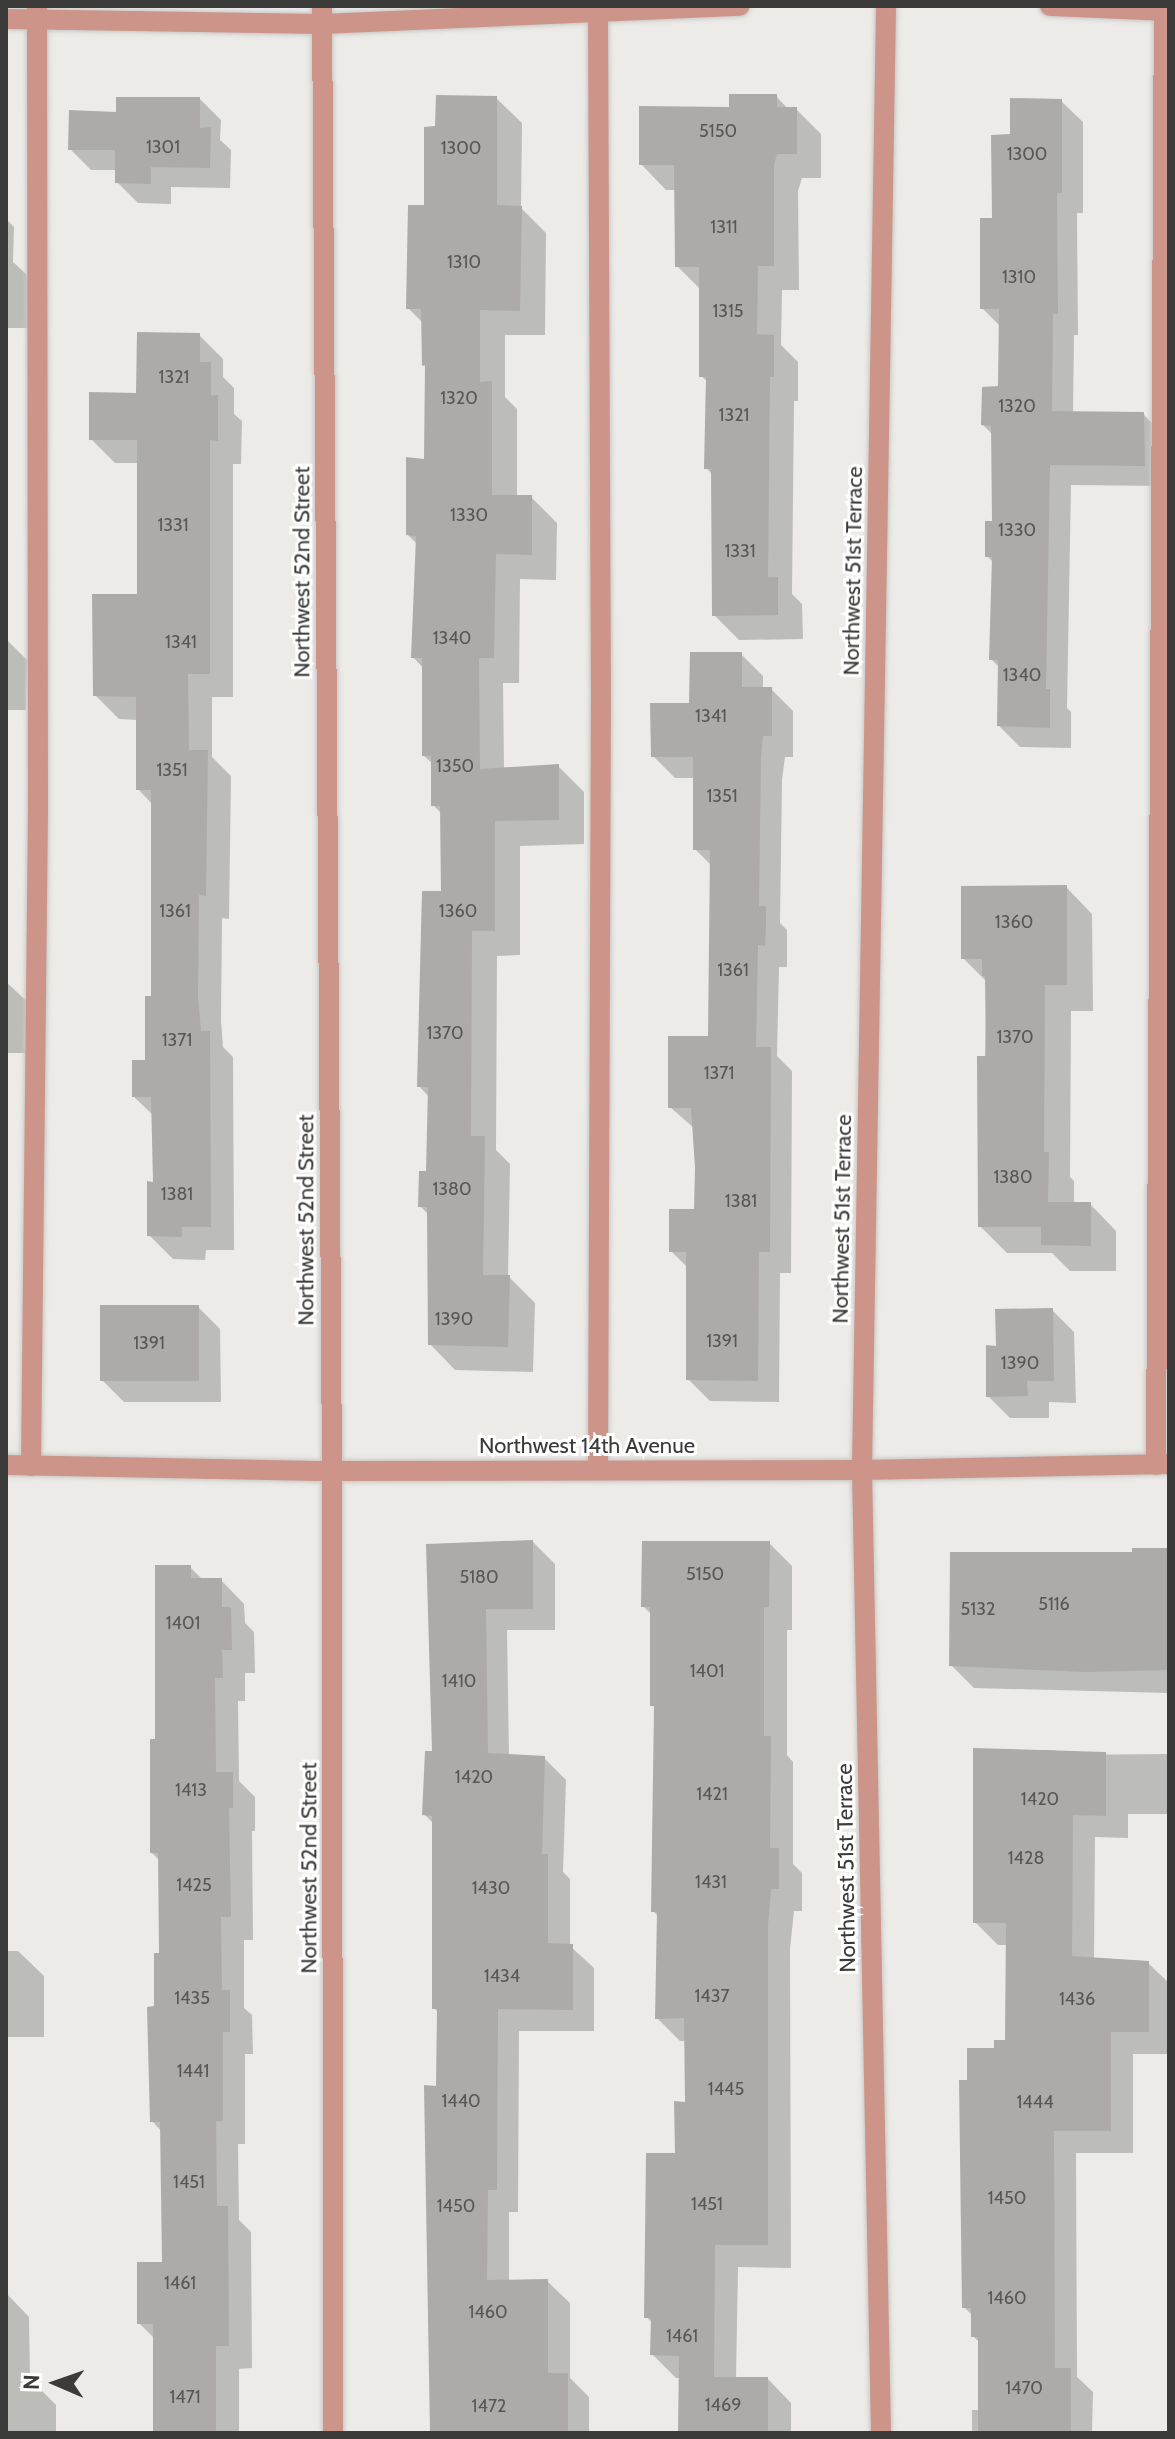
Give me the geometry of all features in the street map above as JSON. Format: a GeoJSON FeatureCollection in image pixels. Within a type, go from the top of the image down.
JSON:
{"type":"FeatureCollection","features":[{"type":"Feature","properties":{"kind":"street"},"geometry":{"type":"LineString","coordinates":[[6,19],[37,13],[322,15],[740,6]]}},
{"type":"Feature","properties":{"kind":"street","name":"Northwest 51st Terrace"},"geometry":{"type":"LineString","coordinates":[[881,2433],[862,1470],[886,6]]}},
{"type":"Feature","properties":{"kind":"street"},"geometry":{"type":"LineString","coordinates":[[1050,6],[1165,9],[1162,1465]]}},
{"type":"Feature","properties":{"kind":"street"},"geometry":{"type":"LineString","coordinates":[[598,9],[601,719],[598,1470]]}},
{"type":"Feature","properties":{"kind":"street"},"geometry":{"type":"LineString","coordinates":[[31,1466],[38,813],[37,13]]}},
{"type":"Feature","properties":{"kind":"street","name":"Northwest 52nd Street"},"geometry":{"type":"LineString","coordinates":[[322,15],[332,1471],[333,2433]]}},
{"type":"Feature","properties":{"kind":"street","name":"Northwest 14th Avenue"},"geometry":{"type":"LineString","coordinates":[[6,1465],[332,1471],[862,1470],[1162,1465]]}},
{"type":"Feature","properties":{"kind":"building"},"geometry":{"type":"Polygon","coordinates":[[[729,94],[777,94],[777,107],[797,107],[797,154],[777,154],[774,165],[774,266],[758,266],[757,334],[774,335],[774,377],[770,377],[768,577],[778,577],[778,615],[712,616],[711,469],[704,469],[706,377],[699,377],[699,267],[675,267],[674,165],[639,165],[639,106],[729,107],[729,94]]]}},
{"type":"Feature","properties":{"kind":"building"},"geometry":{"type":"Polygon","coordinates":[[[436,95],[497,96],[497,205],[522,206],[520,311],[480,310],[480,382],[492,381],[492,495],[532,495],[532,555],[496,554],[494,658],[479,658],[480,769],[559,764],[559,820],[495,821],[495,931],[472,931],[471,1136],[485,1136],[483,1275],[510,1275],[508,1347],[428,1345],[427,1207],[418,1207],[419,1171],[426,1171],[428,1087],[417,1087],[422,891],[441,891],[440,806],[431,806],[431,756],[422,756],[422,658],[411,658],[416,536],[406,535],[406,457],[424,459],[425,365],[422,366],[421,309],[406,309],[408,205],[424,205],[424,127],[435,126],[436,95]]]}},
{"type":"Feature","properties":{"kind":"building"},"geometry":{"type":"Polygon","coordinates":[[[116,97],[200,97],[200,128],[211,127],[210,168],[151,167],[151,184],[115,183],[115,150],[68,150],[69,110],[116,112],[116,97]]]}},
{"type":"Feature","properties":{"kind":"building"},"geometry":{"type":"Polygon","coordinates":[[[1010,98],[1062,99],[1062,193],[1057,193],[1058,314],[1053,314],[1052,411],[1144,412],[1145,466],[1050,465],[1046,689],[1050,689],[1050,728],[997,726],[998,660],[989,660],[992,557],[985,557],[985,521],[992,521],[991,426],[981,425],[982,387],[998,386],[999,309],[980,309],[980,218],[992,218],[991,135],[1010,134],[1010,98]]]}},
{"type":"Feature","properties":{"kind":"building"},"geometry":{"type":"Polygon","coordinates":[[[137,332],[200,333],[200,362],[211,362],[211,396],[218,395],[218,441],[210,440],[210,674],[188,674],[189,750],[208,750],[206,896],[199,895],[198,996],[201,1031],[210,1031],[211,1227],[182,1227],[182,1237],[147,1236],[147,1181],[153,1182],[151,1097],[132,1097],[132,1060],[145,1060],[145,996],[151,996],[151,790],[136,790],[136,697],[93,696],[92,594],[137,594],[137,440],[89,440],[89,392],[136,393],[137,332]]]}},
{"type":"Feature","properties":{"kind":"building"},"geometry":{"type":"Polygon","coordinates":[[[690,652],[742,652],[742,687],[772,687],[772,736],[763,736],[761,757],[759,906],[766,906],[766,926],[765,946],[758,945],[756,1047],[771,1047],[770,1252],[759,1252],[758,1381],[686,1380],[686,1252],[669,1252],[669,1209],[694,1209],[695,1168],[691,1108],[668,1108],[668,1036],[708,1036],[710,850],[693,850],[693,757],[651,757],[650,703],[689,703],[690,652]]]}},
{"type":"Feature","properties":{"kind":"building"},"geometry":{"type":"Polygon","coordinates":[[[1067,885],[1067,985],[1045,985],[1044,1152],[1049,1152],[1048,1202],[1091,1202],[1091,1246],[1041,1245],[1041,1227],[978,1227],[977,1056],[986,1056],[985,976],[982,976],[982,959],[961,959],[961,886],[1067,885]]]}},
{"type":"Feature","properties":{"kind":"building"},"geometry":{"type":"Polygon","coordinates":[[[100,1305],[199,1305],[199,1381],[100,1381],[100,1305]]]}},
{"type":"Feature","properties":{"kind":"building"},"geometry":{"type":"Polygon","coordinates":[[[1053,1308],[1054,1381],[1027,1381],[1028,1396],[986,1397],[986,1345],[996,1346],[995,1309],[1053,1308]]]}},
{"type":"Feature","properties":{"kind":"building"},"geometry":{"type":"Polygon","coordinates":[[[533,1540],[533,1609],[486,1609],[488,1753],[545,1756],[542,1854],[548,1854],[548,1943],[573,1944],[573,2010],[498,2009],[497,2190],[488,2190],[487,2280],[548,2279],[548,2373],[568,2373],[568,2433],[430,2433],[424,2085],[436,2086],[437,2009],[432,2009],[432,1816],[422,1815],[425,1751],[432,1751],[426,1544],[533,1540]]]}},
{"type":"Feature","properties":{"kind":"building"},"geometry":{"type":"Polygon","coordinates":[[[642,1541],[770,1541],[769,1607],[764,1607],[764,1736],[771,1736],[770,1848],[779,1848],[779,1889],[771,1889],[768,1925],[768,2245],[715,2245],[714,2377],[768,2377],[768,2433],[678,2433],[679,2356],[650,2355],[651,2318],[644,2318],[646,2153],[675,2153],[674,2101],[685,2102],[684,2018],[655,2019],[657,1912],[651,1912],[654,1706],[650,1706],[650,1607],[641,1607],[642,1541]]]}},
{"type":"Feature","properties":{"kind":"building"},"geometry":{"type":"Polygon","coordinates":[[[1132,1548],[1169,1548],[1169,1670],[1085,1672],[949,1666],[950,1552],[1132,1552],[1132,1548]]]}},
{"type":"Feature","properties":{"kind":"building"},"geometry":{"type":"Polygon","coordinates":[[[155,1565],[191,1565],[191,1578],[222,1578],[222,1607],[231,1607],[232,1650],[222,1650],[223,1678],[215,1678],[216,1772],[233,1772],[233,1808],[229,1808],[231,1917],[221,1917],[222,1990],[230,1990],[230,2032],[223,2032],[223,2121],[216,2121],[217,2206],[228,2206],[229,2346],[216,2346],[216,2433],[153,2433],[153,2324],[137,2324],[137,2262],[162,2262],[160,2122],[150,2122],[147,2007],[154,2006],[154,1953],[159,1953],[158,1853],[150,1853],[150,1739],[155,1739],[155,1565]]]}},
{"type":"Feature","properties":{"kind":"building"},"geometry":{"type":"Polygon","coordinates":[[[973,1748],[1106,1752],[1106,1816],[1073,1815],[1072,1956],[1149,1961],[1149,2032],[1111,2032],[1111,2131],[1054,2131],[1055,2368],[1071,2368],[1071,2433],[978,2433],[978,2337],[971,2337],[971,2308],[962,2308],[959,2080],[967,2080],[967,2048],[994,2048],[994,2040],[1005,2040],[1006,1923],[973,1923],[973,1748]]]}}]}
